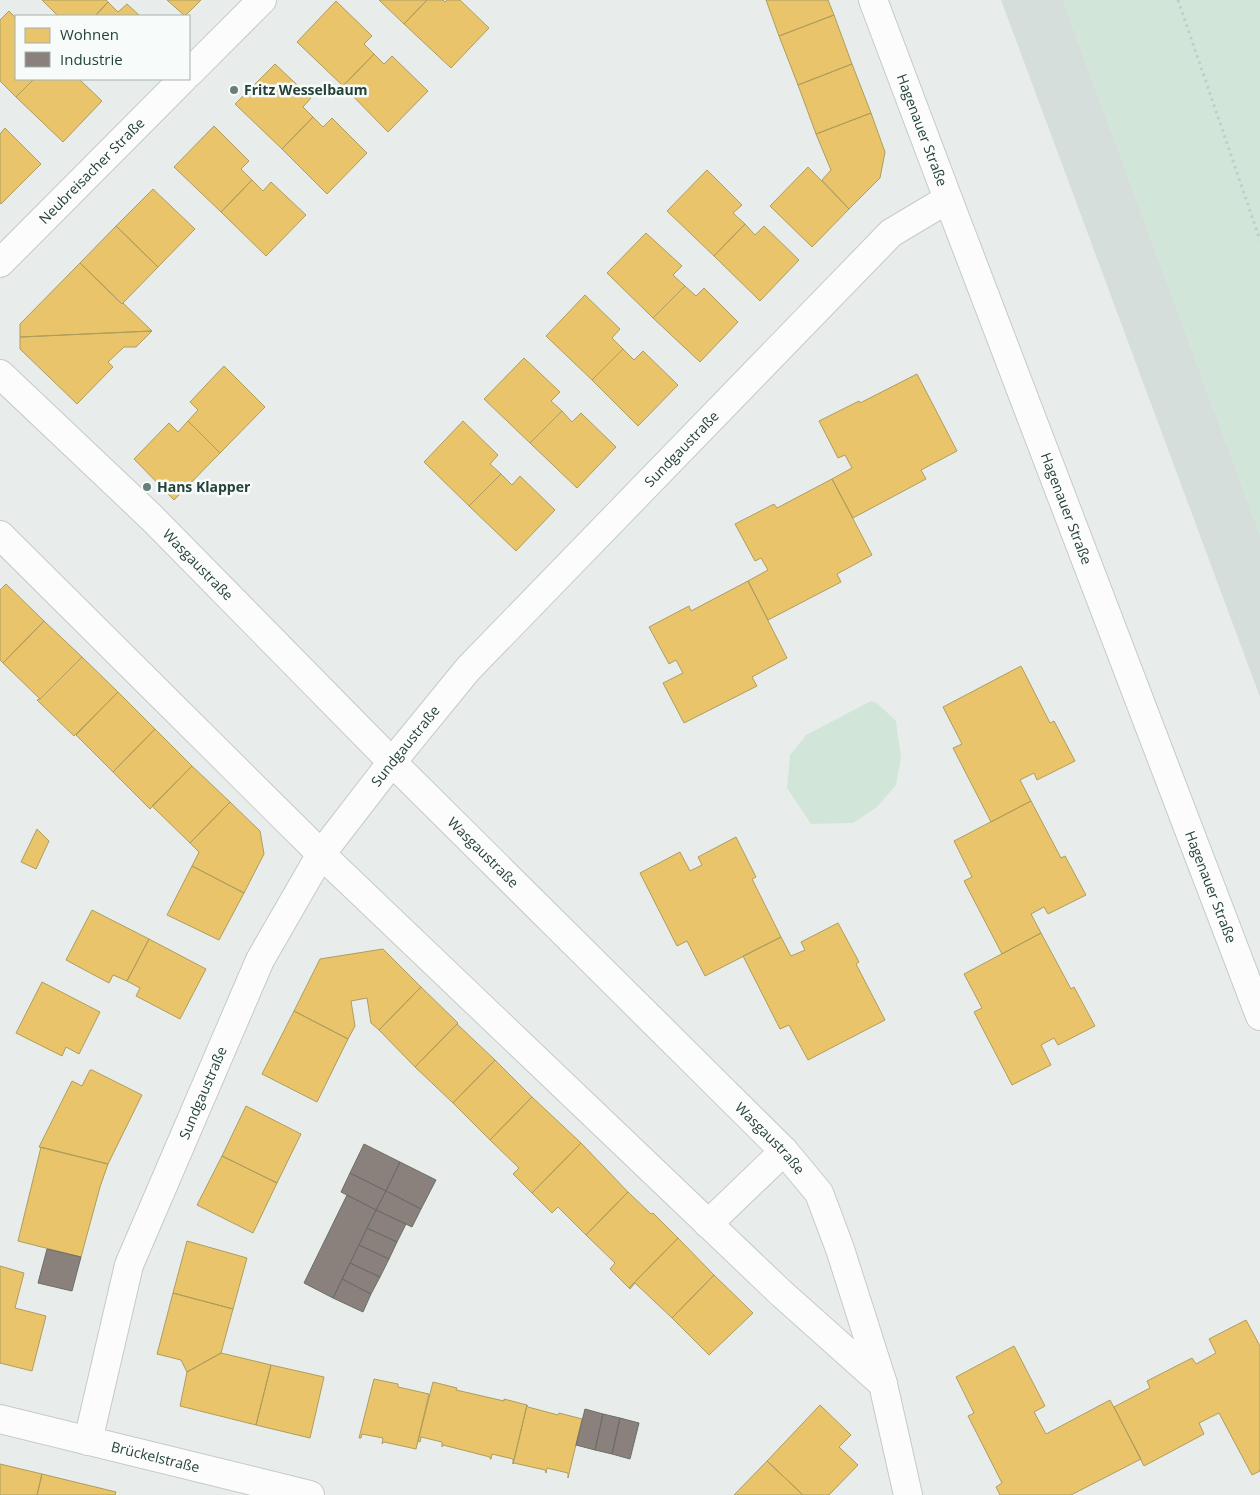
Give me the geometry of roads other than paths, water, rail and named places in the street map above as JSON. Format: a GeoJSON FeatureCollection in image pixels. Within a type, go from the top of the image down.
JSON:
{"type":"FeatureCollection","features":[{"type":"Feature","properties":{"kind":"street"},"geometry":{"type":"LineString","coordinates":[[190,72],[262,0]]}},
{"type":"Feature","properties":{"kind":"street","name":"Hagenauer Straße"},"geometry":{"type":"LineString","coordinates":[[873,0],[1260,1016]]}},
{"type":"Feature","properties":{"kind":"street","name":"Neubreisacher Straße"},"geometry":{"type":"LineString","coordinates":[[0,263],[182,80]]}},
{"type":"Feature","properties":{"kind":"street","name":"Sundgaustraße"},"geometry":{"type":"LineString","coordinates":[[88,1441],[129,1265],[260,960],[321,854],[392,762],[468,669],[892,233],[948,199]]}},
{"type":"Feature","properties":{"kind":"street","name":"Wasgaustraße"},"geometry":{"type":"LineString","coordinates":[[0,374],[152,518],[392,762],[784,1151],[819,1193],[840,1249],[883,1384],[908,1495]]}},
{"type":"Feature","properties":{"kind":"street"},"geometry":{"type":"LineString","coordinates":[[0,535],[321,854],[781,1294],[883,1384]]}},
{"type":"Feature","properties":{"kind":"street"},"geometry":{"type":"LineString","coordinates":[[708,1224],[784,1151]]}},
{"type":"Feature","properties":{"kind":"street","name":"Brückelstraße"},"geometry":{"type":"LineString","coordinates":[[0,1419],[310,1495]]}},
{"type":"Feature","properties":{"kind":"place","name":"Fritz Wesselbaum"},"geometry":{"type":"Point","coordinates":[234,90]}},
{"type":"Feature","properties":{"kind":"place","name":"Hans Klapper"},"geometry":{"type":"Point","coordinates":[147,487]}}]}
